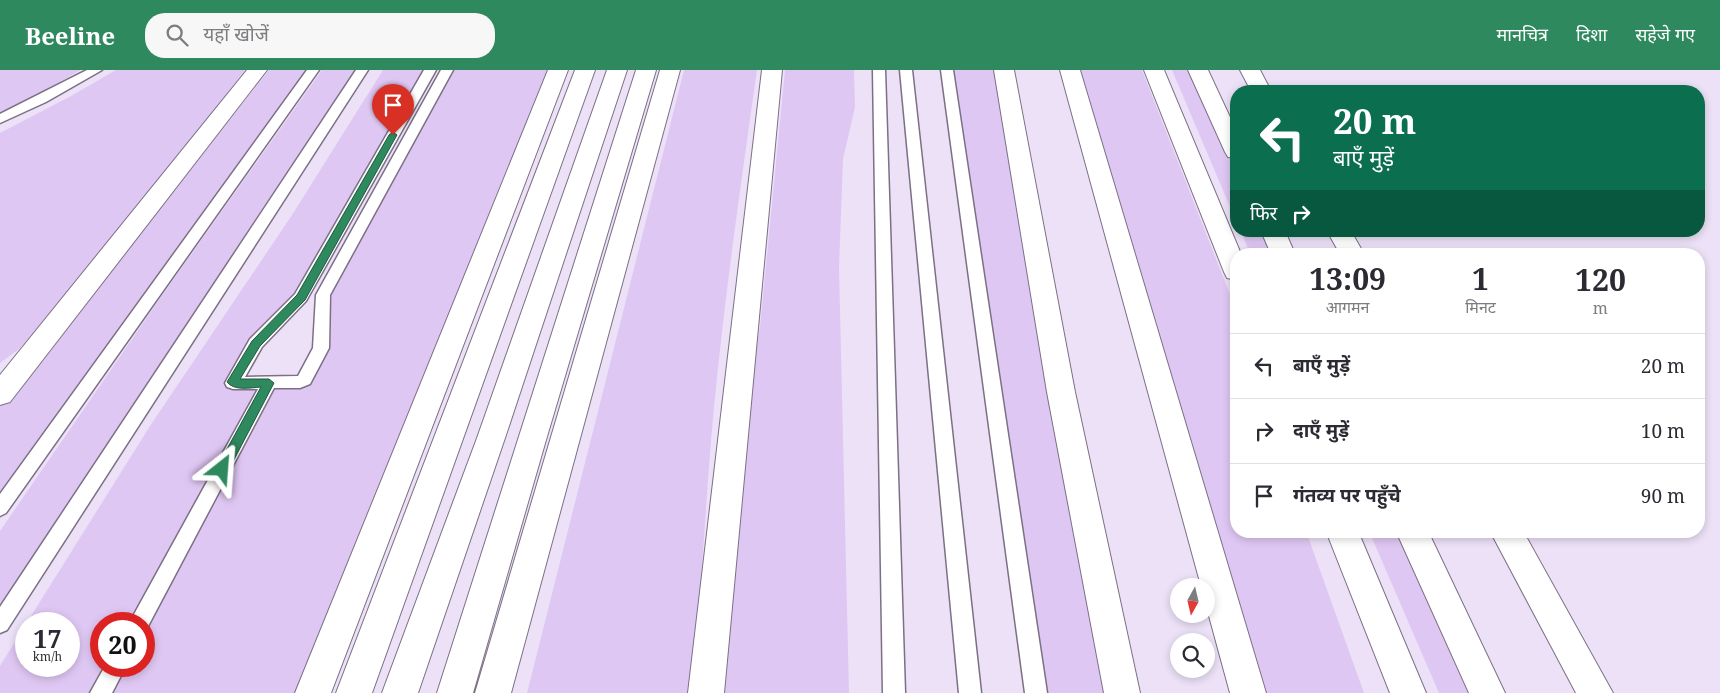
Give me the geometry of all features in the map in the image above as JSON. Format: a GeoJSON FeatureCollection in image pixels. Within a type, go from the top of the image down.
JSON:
{"type":"FeatureCollection","features":[{"type":"Feature","properties":{"kind":"street"},"geometry":{"type":"LineString","coordinates":[[0,395],[257,70]]}},
{"type":"Feature","properties":{"kind":"street"},"geometry":{"type":"LineString","coordinates":[[313,693],[558,70]]}},
{"type":"Feature","properties":{"kind":"street"},"geometry":{"type":"LineString","coordinates":[[354,693],[586,70]]}},
{"type":"Feature","properties":{"kind":"street"},"geometry":{"type":"LineString","coordinates":[[400,693],[491,438],[617,70]]}},
{"type":"Feature","properties":{"kind":"street"},"geometry":{"type":"LineString","coordinates":[[456,693],[534,431],[646,70]]}},
{"type":"Feature","properties":{"kind":"street"},"geometry":{"type":"LineString","coordinates":[[493,693],[670,70]]}},
{"type":"Feature","properties":{"kind":"street"},"geometry":{"type":"LineString","coordinates":[[706,693],[772,70]]}},
{"type":"Feature","properties":{"kind":"street"},"geometry":{"type":"LineString","coordinates":[[1004,70],[1062,392],[1122,693]]}},
{"type":"Feature","properties":{"kind":"street"},"geometry":{"type":"LineString","coordinates":[[1070,70],[1248,693]]}},
{"type":"Feature","properties":{"kind":"street"},"geometry":{"type":"LineString","coordinates":[[1154,70],[1230,257]]}},
{"type":"Feature","properties":{"kind":"street"},"geometry":{"type":"LineString","coordinates":[[1198,70],[1230,139]]}},
{"type":"Feature","properties":{"kind":"street"},"geometry":{"type":"LineString","coordinates":[[1250,70],[1259,85]]}},
{"type":"Feature","properties":{"kind":"street"},"geometry":{"type":"LineString","coordinates":[[1342,237],[1349,248]]}},
{"type":"Feature","properties":{"kind":"street"},"geometry":{"type":"LineString","coordinates":[[1345,538],[1408,693]]}},
{"type":"Feature","properties":{"kind":"street"},"geometry":{"type":"LineString","coordinates":[[1415,538],[1487,693]]}},
{"type":"Feature","properties":{"kind":"street"},"geometry":{"type":"LineString","coordinates":[[1510,538],[1595,693]]}},
{"type":"Feature","properties":{"kind":"lane"},"geometry":{"type":"LineString","coordinates":[[0,119],[96,70]]}},
{"type":"Feature","properties":{"kind":"lane"},"geometry":{"type":"LineString","coordinates":[[0,508],[313,70]]}},
{"type":"Feature","properties":{"kind":"lane"},"geometry":{"type":"LineString","coordinates":[[0,624],[362,70]]}},
{"type":"Feature","properties":{"kind":"lane"},"geometry":{"type":"LineString","coordinates":[[430,70],[301,297],[256,344],[232,382],[235,384],[300,382],[304,380],[322,346],[324,295],[447,70]]}},
{"type":"Feature","properties":{"kind":"lane"},"geometry":{"type":"LineString","coordinates":[[878,70],[894,693]]}},
{"type":"Feature","properties":{"kind":"lane"},"geometry":{"type":"LineString","coordinates":[[906,70],[970,693]]}},
{"type":"Feature","properties":{"kind":"lane"},"geometry":{"type":"LineString","coordinates":[[947,70],[1036,693]]}},
{"type":"Feature","properties":{"kind":"lane"},"geometry":{"type":"LineString","coordinates":[[0,372],[25,363]]}},
{"type":"Feature","properties":{"kind":"lane"},"geometry":{"type":"LineString","coordinates":[[145,612],[269,383]]}},
{"type":"Feature","properties":{"kind":"lane"},"geometry":{"type":"LineString","coordinates":[[102,693],[110,677]]}},
{"type":"Feature","properties":{"kind":"shaded area"},"geometry":{"type":"Polygon","coordinates":[[[0,70],[81,70],[0,115],[0,70]]]}},
{"type":"Feature","properties":{"kind":"shaded area"},"geometry":{"type":"Polygon","coordinates":[[[116,70],[245,70],[165,173],[36,330],[19,349],[0,363],[0,133],[116,70]]]}},
{"type":"Feature","properties":{"kind":"shaded area"},"geometry":{"type":"Polygon","coordinates":[[[269,70],[309,70],[0,505],[0,404],[148,223],[269,70]]]}},
{"type":"Feature","properties":{"kind":"shaded area"},"geometry":{"type":"Polygon","coordinates":[[[322,70],[356,70],[0,617],[0,531],[161,297],[322,70]]]}},
{"type":"Feature","properties":{"kind":"shaded area"},"geometry":{"type":"Polygon","coordinates":[[[383,70],[425,70],[297,296],[253,340],[226,387],[306,384],[329,340],[332,287],[451,70],[554,70],[301,693],[0,693],[0,666],[15,642],[15,677],[80,677],[80,612],[34,612],[150,426],[292,215],[383,70]]]}},
{"type":"Feature","properties":{"kind":"shaded area"},"geometry":{"type":"Polygon","coordinates":[[[684,70],[757,70],[718,365],[698,622],[690,693],[527,693],[684,70]]]}},
{"type":"Feature","properties":{"kind":"shaded area"},"geometry":{"type":"Polygon","coordinates":[[[785,70],[854,70],[855,107],[843,159],[839,268],[849,693],[719,693],[746,405],[760,327],[785,70]]]}},
{"type":"Feature","properties":{"kind":"shaded area"},"geometry":{"type":"Polygon","coordinates":[[[950,70],[1001,70],[1116,693],[1043,693],[950,70]]]}},
{"type":"Feature","properties":{"kind":"shaded area"},"geometry":{"type":"Polygon","coordinates":[[[1074,70],[1142,70],[1230,295],[1230,538],[1309,538],[1364,693],[1260,693],[1074,70]]]}},
{"type":"Feature","properties":{"kind":"shaded area"},"geometry":{"type":"Polygon","coordinates":[[[1172,70],[1196,70],[1230,146],[1230,207],[1172,70]]]}},
{"type":"Feature","properties":{"kind":"shaded area"},"geometry":{"type":"Polygon","coordinates":[[[1243,237],[1273,237],[1277,248],[1248,248],[1243,237]]]}},
{"type":"Feature","properties":{"kind":"shaded area"},"geometry":{"type":"Polygon","coordinates":[[[1372,538],[1412,538],[1482,693],[1439,693],[1372,538]]]}},
{"type":"Feature","properties":{"kind":"route"},"geometry":{"type":"LineString","coordinates":[[222,469],[269,383],[235,384],[232,382],[256,344],[301,297],[393,135]]}}]}
